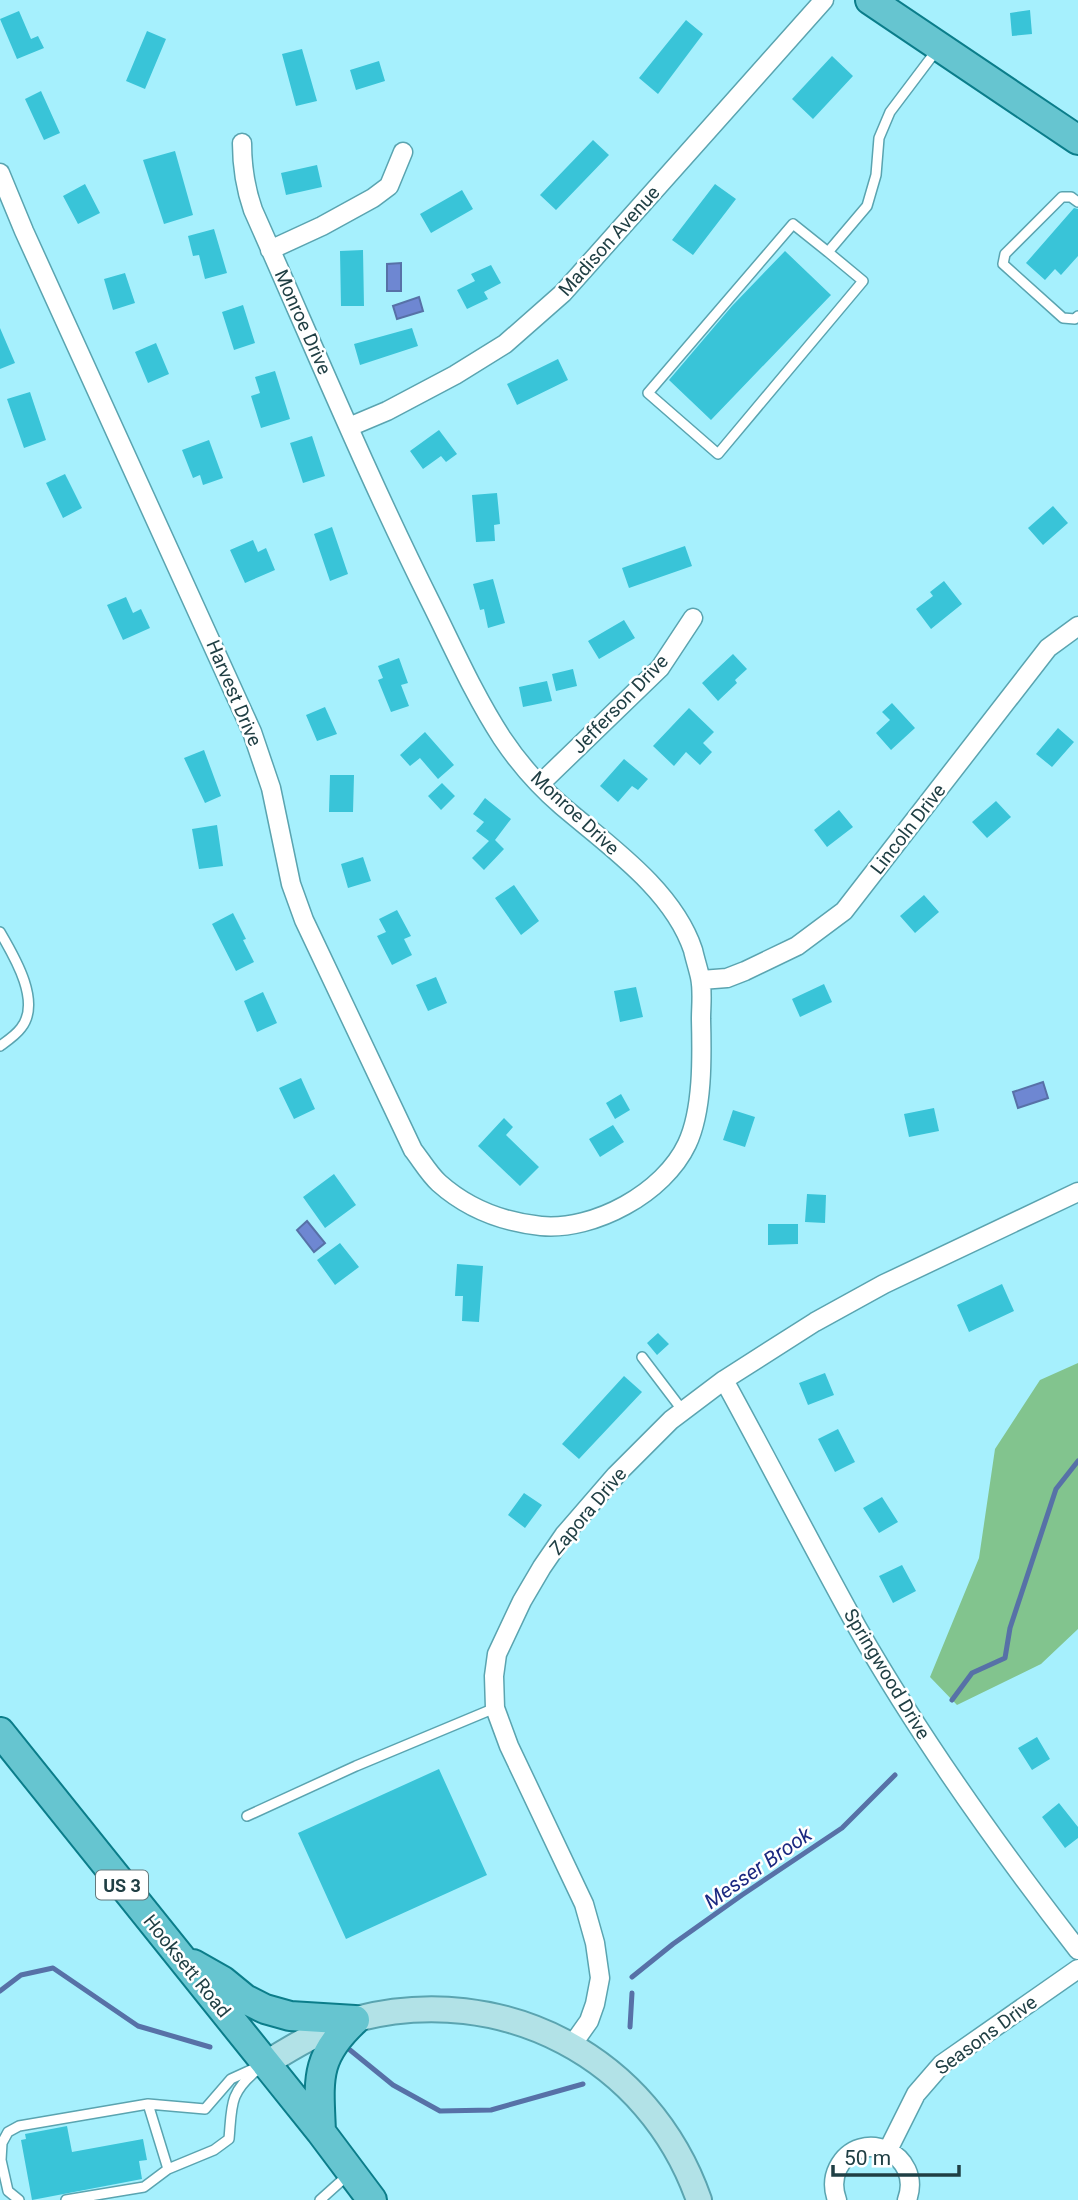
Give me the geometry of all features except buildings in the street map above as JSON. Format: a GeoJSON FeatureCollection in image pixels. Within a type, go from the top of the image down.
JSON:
{"type":"FeatureCollection","features":[{"type":"Feature","properties":{"kind":"main road"},"geometry":{"type":"LineString","coordinates":[[870,0],[1078,139]]}},
{"type":"Feature","properties":{"kind":"main road","name":"Hooksett Road"},"geometry":{"type":"LineString","coordinates":[[4,1742],[321,2132],[372,2200]]}},
{"type":"Feature","properties":{"kind":"main road"},"geometry":{"type":"LineString","coordinates":[[178,1955],[265,2009],[290,2016],[355,2020]]}},
{"type":"Feature","properties":{"kind":"main road"},"geometry":{"type":"LineString","coordinates":[[265,2064],[299,2043],[355,2020],[410,2010],[467,2011],[521,2023],[572,2045],[610,2071],[635,2093],[673,2142],[690,2172],[699,2200]]}},
{"type":"Feature","properties":{"kind":"main road"},"geometry":{"type":"LineString","coordinates":[[321,2132],[319,2079],[324,2059],[341,2032],[355,2020]]}},
{"type":"Feature","properties":{"kind":"street","name":"Madison Avenue"},"geometry":{"type":"LineString","coordinates":[[349,428],[455,375],[505,344],[564,293],[824,0]]}},
{"type":"Feature","properties":{"kind":"street","name":"Monroe Drive"},"geometry":{"type":"LineString","coordinates":[[242,143],[245,188],[270,250],[404,550],[484,709],[504,742],[559,804],[607,842],[663,897],[684,929],[701,980],[702,1068],[697,1107],[687,1144],[664,1176],[634,1201],[599,1217],[561,1226],[541,1226],[503,1219],[467,1205]]}},
{"type":"Feature","properties":{"kind":"street"},"geometry":{"type":"LineString","coordinates":[[270,250],[322,226],[381,192],[389,186],[403,152]]}},
{"type":"Feature","properties":{"kind":"street","name":"Harvest Drive"},"geometry":{"type":"LineString","coordinates":[[0,173],[252,732],[271,788],[291,884],[304,920],[413,1150],[436,1181],[467,1205]]}},
{"type":"Feature","properties":{"kind":"street","name":"Jefferson Drive"},"geometry":{"type":"LineString","coordinates":[[540,784],[660,668],[693,618]]}},
{"type":"Feature","properties":{"kind":"street","name":"Lincoln Drive"},"geometry":{"type":"LineString","coordinates":[[701,980],[727,978],[756,966],[797,946],[844,911],[1048,648],[1078,626]]}},
{"type":"Feature","properties":{"kind":"street","name":"Zapora Drive"},"geometry":{"type":"LineString","coordinates":[[572,2045],[589,2021],[595,2004],[600,1978],[595,1942],[584,1904],[509,1746],[495,1708],[494,1676],[497,1654],[522,1601],[542,1567],[564,1535],[615,1475],[683,1411],[724,1380],[815,1322],[884,1284],[1078,1192]]}},
{"type":"Feature","properties":{"kind":"street","name":"Springwood Drive"},"geometry":{"type":"LineString","coordinates":[[724,1380],[858,1628],[919,1729],[1007,1859],[1078,1951]]}},
{"type":"Feature","properties":{"kind":"street","name":"Seasons Drive"},"geometry":{"type":"LineString","coordinates":[[888,2150],[916,2094],[942,2064],[1078,1969]]}},
{"type":"Feature","properties":{"kind":"street"},"geometry":{"type":"LineString","coordinates":[[837,2200],[834,2179],[840,2165],[850,2153],[865,2147],[888,2150],[900,2159],[908,2172],[910,2188],[907,2200]]}},
{"type":"Feature","properties":{"kind":"lane"},"geometry":{"type":"LineString","coordinates":[[828,252],[867,206],[876,175],[879,138],[890,112],[940,47]]}},
{"type":"Feature","properties":{"kind":"lane"},"geometry":{"type":"LineString","coordinates":[[1078,202],[1071,197],[1062,197],[1005,254],[1003,264],[1063,318],[1075,319],[1078,316]]}},
{"type":"Feature","properties":{"kind":"lane"},"geometry":{"type":"LineString","coordinates":[[793,224],[828,252],[863,281],[718,454],[648,394],[793,224]]}},
{"type":"Feature","properties":{"kind":"lane"},"geometry":{"type":"LineString","coordinates":[[0,932],[16,960],[27,991],[29,1013],[21,1028],[0,1046]]}},
{"type":"Feature","properties":{"kind":"lane"},"geometry":{"type":"LineString","coordinates":[[642,1357],[683,1411]]}},
{"type":"Feature","properties":{"kind":"lane"},"geometry":{"type":"LineString","coordinates":[[247,1816],[356,1766],[495,1708]]}},
{"type":"Feature","properties":{"kind":"lane"},"geometry":{"type":"LineString","coordinates":[[19,2200],[8,2191],[4,2181],[2,2143],[8,2132],[19,2126],[148,2104],[205,2109],[231,2079],[265,2064]]}},
{"type":"Feature","properties":{"kind":"lane"},"geometry":{"type":"LineString","coordinates":[[66,2200],[144,2187],[168,2169],[214,2150],[229,2138],[235,2095],[241,2083],[265,2064]]}},
{"type":"Feature","properties":{"kind":"lane"},"geometry":{"type":"LineString","coordinates":[[148,2104],[168,2169]]}},
{"type":"Feature","properties":{"kind":"lane"},"geometry":{"type":"LineString","coordinates":[[320,2200],[351,2173]]}},
{"type":"Feature","properties":{"kind":"green space"},"geometry":{"type":"Polygon","coordinates":[[[1078,1363],[1078,1629],[1041,1664],[957,1705],[930,1677],[979,1558],[995,1449],[1040,1380],[1078,1363]]]}},
{"type":"Feature","properties":{"kind":"water"},"geometry":{"type":"Polygon","coordinates":[[[401,263],[401,291],[387,291],[387,264],[401,263]]]}},
{"type":"Feature","properties":{"kind":"water"},"geometry":{"type":"Polygon","coordinates":[[[419,297],[423,311],[397,319],[393,306],[419,297]]]}},
{"type":"Feature","properties":{"kind":"water"},"geometry":{"type":"Polygon","coordinates":[[[1043,1082],[1048,1098],[1018,1108],[1013,1092],[1043,1082]]]}},
{"type":"Feature","properties":{"kind":"water"},"geometry":{"type":"Polygon","coordinates":[[[307,1221],[325,1243],[314,1252],[297,1230],[307,1221]]]}},
{"type":"Feature","properties":{"kind":"waterway","name":"Messer Brook"},"geometry":{"type":"LineString","coordinates":[[952,1700],[972,1673],[1005,1658],[1010,1628],[1056,1489],[1078,1461]]}},
{"type":"Feature","properties":{"kind":"waterway","name":"Messer Brook"},"geometry":{"type":"LineString","coordinates":[[632,1977],[742,1895],[842,1828],[895,1775]]}},
{"type":"Feature","properties":{"kind":"waterway","name":"Messer Brook"},"geometry":{"type":"LineString","coordinates":[[0,1991],[21,1975],[53,1968],[138,2026],[210,2047]]}},
{"type":"Feature","properties":{"kind":"waterway","name":"Messer Brook"},"geometry":{"type":"LineString","coordinates":[[630,2027],[632,1993]]}},
{"type":"Feature","properties":{"kind":"waterway","name":"Messer Brook"},"geometry":{"type":"LineString","coordinates":[[350,2050],[393,2085],[440,2111],[491,2110],[583,2084]]}}]}
